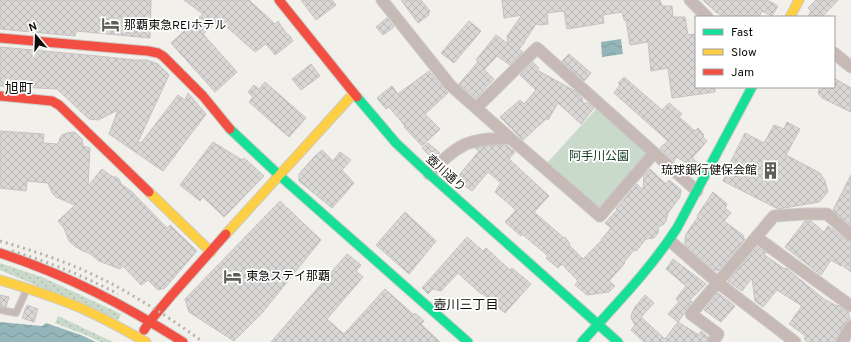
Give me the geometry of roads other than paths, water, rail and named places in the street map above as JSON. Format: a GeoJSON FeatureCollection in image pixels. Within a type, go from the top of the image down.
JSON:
{"type":"FeatureCollection","features":[{"type":"Feature","properties":{"kind":"main road","name":"壺川通り"},"geometry":{"type":"LineString","coordinates":[[279,0],[396,143],[618,342]]}},
{"type":"Feature","properties":{"kind":"main road"},"geometry":{"type":"LineString","coordinates":[[791,16],[799,0]]}},
{"type":"Feature","properties":{"kind":"main road"},"geometry":{"type":"LineString","coordinates":[[0,38],[148,51],[158,53],[163,56],[203,96],[226,125],[280,176],[468,342]]}},
{"type":"Feature","properties":{"kind":"main road"},"geometry":{"type":"LineString","coordinates":[[582,342],[646,272],[670,240],[751,88]]}},
{"type":"Feature","properties":{"kind":"main road"},"geometry":{"type":"LineString","coordinates":[[0,280],[27,288],[81,308],[143,340],[150,321],[171,296],[354,93]]}},
{"type":"Feature","properties":{"kind":"main road"},"geometry":{"type":"LineString","coordinates":[[0,96],[52,101],[59,105],[211,252]]}},
{"type":"Feature","properties":{"kind":"main road"},"geometry":{"type":"LineString","coordinates":[[0,254],[42,268],[82,285],[150,321],[183,342]]}},
{"type":"Feature","properties":{"kind":"street"},"geometry":{"type":"LineString","coordinates":[[382,0],[450,85],[600,216],[654,153]]}},
{"type":"Feature","properties":{"kind":"street"},"geometry":{"type":"LineString","coordinates":[[690,0],[706,16]]}},
{"type":"Feature","properties":{"kind":"street"},"geometry":{"type":"LineString","coordinates":[[476,108],[537,48],[697,191]]}},
{"type":"Feature","properties":{"kind":"street"},"geometry":{"type":"LineString","coordinates":[[835,54],[851,67]]}},
{"type":"Feature","properties":{"kind":"street"},"geometry":{"type":"LineString","coordinates":[[429,174],[455,150],[466,144],[488,139],[510,138]]}},
{"type":"Feature","properties":{"kind":"street"},"geometry":{"type":"LineString","coordinates":[[712,342],[718,334],[691,314],[774,216],[827,214],[851,236]]}},
{"type":"Feature","properties":{"kind":"street"},"geometry":{"type":"LineString","coordinates":[[756,237],[851,306]]}},
{"type":"Feature","properties":{"kind":"street"},"geometry":{"type":"LineString","coordinates":[[670,240],[717,282],[795,342]]}},
{"type":"Feature","properties":{"kind":"street"},"geometry":{"type":"LineString","coordinates":[[842,342],[851,326]]}},
{"type":"Feature","properties":{"kind":"lane"},"geometry":{"type":"LineString","coordinates":[[0,310],[16,313],[27,288]]}},
{"type":"Feature","properties":{"kind":"water"},"geometry":{"type":"Polygon","coordinates":[[[621,39],[623,54],[602,57],[601,42],[621,39]]]}},
{"type":"Feature","properties":{"kind":"water"},"geometry":{"type":"Polygon","coordinates":[[[0,322],[42,326],[46,323],[81,335],[96,342],[0,342],[0,322]]]}},
{"type":"Feature","properties":{"kind":"railway"},"geometry":{"type":"LineString","coordinates":[[0,241],[38,253],[88,272],[152,308],[203,342]]}},
{"type":"Feature","properties":{"kind":"railway"},"geometry":{"type":"LineString","coordinates":[[12,251],[66,270],[118,294]]}},
{"type":"Feature","properties":{"kind":"place","name":"那覇東急REIホテル"},"geometry":{"type":"Point","coordinates":[111,25]}},
{"type":"Feature","properties":{"kind":"place","name":"琉球銀行健保会館"},"geometry":{"type":"Point","coordinates":[770,170]}},
{"type":"Feature","properties":{"kind":"place","name":"東急ステイ那覇"},"geometry":{"type":"Point","coordinates":[233,276]}},
{"type":"Feature","properties":{"kind":"district","name":"旭町"},"geometry":{"type":"Point","coordinates":[19,88]}},
{"type":"Feature","properties":{"kind":"district","name":"壺川三丁目"},"geometry":{"type":"Point","coordinates":[466,304]}},
{"type":"Feature","properties":{"kind":"park label","name":"阿手川公園"},"geometry":{"type":"Point","coordinates":[599,156]}}]}
